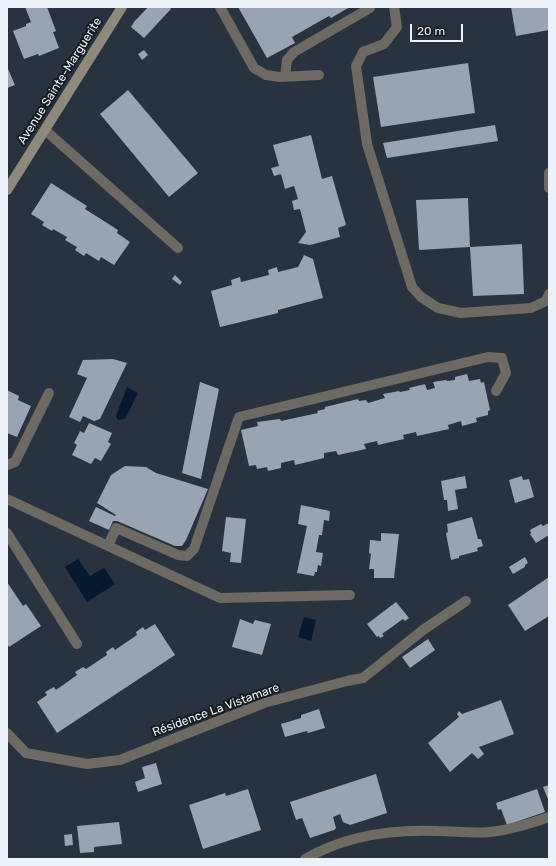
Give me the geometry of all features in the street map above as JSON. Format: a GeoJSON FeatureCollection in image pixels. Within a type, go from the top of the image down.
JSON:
{"type":"FeatureCollection","features":[{"type":"Feature","properties":{"kind":"street","name":"Avenue Sainte-Marguerite"},"geometry":{"type":"LineString","coordinates":[[7,190],[122,7]]}},
{"type":"Feature","properties":{"kind":"street"},"geometry":{"type":"LineString","coordinates":[[220,7],[254,68],[266,75],[319,75]]}},
{"type":"Feature","properties":{"kind":"street"},"geometry":{"type":"LineString","coordinates":[[394,7],[397,27],[384,44],[363,52],[356,66],[367,144],[412,287],[421,297],[438,308],[460,313],[530,308],[546,300],[549,294]]}},
{"type":"Feature","properties":{"kind":"street"},"geometry":{"type":"LineString","coordinates":[[285,76],[288,60],[294,52],[370,8]]}},
{"type":"Feature","properties":{"kind":"street"},"geometry":{"type":"LineString","coordinates":[[45,130],[178,248]]}},
{"type":"Feature","properties":{"kind":"street"},"geometry":{"type":"LineString","coordinates":[[549,173],[549,188]]}},
{"type":"Feature","properties":{"kind":"street"},"geometry":{"type":"LineString","coordinates":[[108,546],[116,528],[178,555],[187,556],[194,549],[239,417],[488,357],[502,358],[506,373],[496,391]]}},
{"type":"Feature","properties":{"kind":"street"},"geometry":{"type":"LineString","coordinates":[[7,465],[15,462],[49,393]]}},
{"type":"Feature","properties":{"kind":"street"},"geometry":{"type":"LineString","coordinates":[[7,498],[220,598],[350,595]]}},
{"type":"Feature","properties":{"kind":"street"},"geometry":{"type":"LineString","coordinates":[[7,533],[77,644]]}},
{"type":"Feature","properties":{"kind":"street","name":"Résidence La Vistamare"},"geometry":{"type":"LineString","coordinates":[[7,733],[26,753],[87,764],[120,760],[264,703],[363,678],[424,630],[466,601]]}},
{"type":"Feature","properties":{"kind":"street"},"geometry":{"type":"LineString","coordinates":[[305,859],[339,843],[364,835],[415,830],[465,833],[490,832],[516,828],[549,817]]}},
{"type":"Feature","properties":{"kind":"water"},"geometry":{"type":"Polygon","coordinates":[[[127,387],[138,393],[125,419],[118,420],[116,416],[127,387]]]}},
{"type":"Feature","properties":{"kind":"water"},"geometry":{"type":"Polygon","coordinates":[[[78,559],[90,576],[104,568],[115,584],[87,602],[65,567],[78,559]]]}},
{"type":"Feature","properties":{"kind":"water"},"geometry":{"type":"Polygon","coordinates":[[[304,617],[316,620],[311,641],[298,637],[304,617]]]}},
{"type":"Feature","properties":{"kind":"building"},"geometry":{"type":"Polygon","coordinates":[[[25,7],[47,7],[56,31],[53,32],[59,48],[39,56],[38,54],[24,59],[13,31],[26,26],[26,24],[31,22],[25,7]]]}},
{"type":"Feature","properties":{"kind":"building"},"geometry":{"type":"Polygon","coordinates":[[[148,7],[169,7],[171,9],[144,38],[131,27],[148,7]]]}},
{"type":"Feature","properties":{"kind":"building"},"geometry":{"type":"Polygon","coordinates":[[[238,7],[350,7],[331,18],[329,16],[292,37],[295,43],[267,58],[238,7]]]}},
{"type":"Feature","properties":{"kind":"building"},"geometry":{"type":"Polygon","coordinates":[[[511,7],[549,7],[549,30],[516,36],[511,7]]]}},
{"type":"Feature","properties":{"kind":"building"},"geometry":{"type":"Polygon","coordinates":[[[144,50],[148,55],[142,60],[138,54],[144,50]]]}},
{"type":"Feature","properties":{"kind":"building"},"geometry":{"type":"Polygon","coordinates":[[[468,63],[475,113],[381,127],[373,77],[468,63]]]}},
{"type":"Feature","properties":{"kind":"building"},"geometry":{"type":"Polygon","coordinates":[[[7,69],[15,85],[7,88],[7,69]]]}},
{"type":"Feature","properties":{"kind":"building"},"geometry":{"type":"Polygon","coordinates":[[[128,90],[198,173],[169,197],[100,114],[128,90]]]}},
{"type":"Feature","properties":{"kind":"building"},"geometry":{"type":"Polygon","coordinates":[[[495,125],[498,141],[387,158],[383,143],[495,125]]]}},
{"type":"Feature","properties":{"kind":"building"},"geometry":{"type":"Polygon","coordinates":[[[311,135],[322,179],[332,176],[346,225],[338,228],[340,237],[310,245],[298,243],[306,232],[300,209],[294,210],[292,201],[298,199],[294,186],[285,189],[281,174],[274,176],[271,168],[279,166],[273,145],[311,135]]]}},
{"type":"Feature","properties":{"kind":"building"},"geometry":{"type":"Polygon","coordinates":[[[51,183],[87,206],[85,209],[118,230],[117,233],[130,242],[114,265],[101,257],[99,261],[86,253],[84,256],[75,250],[77,247],[65,240],[67,237],[42,225],[44,222],[31,214],[51,183]]]}},
{"type":"Feature","properties":{"kind":"building"},"geometry":{"type":"Polygon","coordinates":[[[468,198],[470,247],[419,250],[416,200],[468,198]]]}},
{"type":"Feature","properties":{"kind":"building"},"geometry":{"type":"Polygon","coordinates":[[[522,244],[524,294],[473,296],[470,247],[522,244]]]}},
{"type":"Feature","properties":{"kind":"building"},"geometry":{"type":"Polygon","coordinates":[[[304,255],[313,259],[323,298],[278,310],[278,313],[220,327],[211,291],[232,285],[231,280],[240,277],[241,282],[269,275],[268,270],[277,267],[278,272],[298,267],[304,255]]]}},
{"type":"Feature","properties":{"kind":"building"},"geometry":{"type":"Polygon","coordinates":[[[175,275],[182,282],[180,285],[172,279],[175,275]]]}},
{"type":"Feature","properties":{"kind":"building"},"geometry":{"type":"Polygon","coordinates":[[[113,359],[127,363],[100,419],[94,421],[83,416],[80,422],[69,417],[87,378],[77,374],[83,360],[113,359]]]}},
{"type":"Feature","properties":{"kind":"building"},"geometry":{"type":"Polygon","coordinates":[[[467,374],[469,381],[480,379],[481,383],[484,382],[490,410],[488,411],[488,415],[476,418],[477,422],[462,426],[461,421],[448,425],[449,429],[417,436],[416,432],[403,435],[404,439],[378,445],[377,441],[364,444],[366,449],[338,455],[336,451],[324,453],[324,458],[295,465],[294,460],[281,463],[281,468],[268,471],[267,467],[257,469],[256,465],[249,466],[241,430],[258,426],[257,422],[280,419],[281,421],[318,413],[317,411],[325,409],[325,407],[358,399],[359,401],[366,400],[368,403],[385,398],[383,394],[410,390],[409,388],[425,384],[427,390],[435,388],[433,382],[455,380],[455,377],[467,374]]]}},
{"type":"Feature","properties":{"kind":"building"},"geometry":{"type":"Polygon","coordinates":[[[200,382],[219,389],[201,479],[182,473],[200,382]]]}},
{"type":"Feature","properties":{"kind":"building"},"geometry":{"type":"Polygon","coordinates":[[[7,390],[19,396],[18,400],[31,406],[17,437],[7,433],[7,390]]]}},
{"type":"Feature","properties":{"kind":"building"},"geometry":{"type":"Polygon","coordinates":[[[89,423],[112,433],[108,442],[111,444],[101,461],[95,458],[91,464],[72,455],[77,445],[74,443],[80,431],[84,433],[89,423]]]}},
{"type":"Feature","properties":{"kind":"building"},"geometry":{"type":"Polygon","coordinates":[[[125,466],[146,467],[156,473],[208,489],[182,546],[175,546],[117,521],[113,521],[109,530],[89,521],[96,507],[115,516],[116,515],[97,503],[111,475],[125,466]]]}},
{"type":"Feature","properties":{"kind":"building"},"geometry":{"type":"Polygon","coordinates":[[[465,476],[467,488],[455,490],[458,509],[448,511],[447,500],[444,500],[441,481],[465,476]]]}},
{"type":"Feature","properties":{"kind":"building"},"geometry":{"type":"Polygon","coordinates":[[[522,476],[523,480],[529,479],[534,497],[515,503],[509,480],[522,476]]]}},
{"type":"Feature","properties":{"kind":"building"},"geometry":{"type":"Polygon","coordinates":[[[301,505],[330,511],[329,521],[324,520],[322,535],[319,535],[316,552],[323,553],[321,566],[318,565],[317,572],[315,572],[314,576],[297,573],[307,526],[298,524],[301,505]]]}},
{"type":"Feature","properties":{"kind":"building"},"geometry":{"type":"Polygon","coordinates":[[[226,517],[246,519],[241,563],[230,562],[231,553],[222,551],[226,517]]]}},
{"type":"Feature","properties":{"kind":"building"},"geometry":{"type":"Polygon","coordinates":[[[472,517],[478,539],[481,539],[483,546],[477,548],[478,551],[459,556],[459,558],[451,560],[446,533],[448,532],[447,524],[472,517]]]}},
{"type":"Feature","properties":{"kind":"building"},"geometry":{"type":"Polygon","coordinates":[[[549,523],[549,535],[536,543],[530,534],[530,530],[541,524],[543,526],[549,523]]]}},
{"type":"Feature","properties":{"kind":"building"},"geometry":{"type":"Polygon","coordinates":[[[381,533],[399,534],[394,578],[374,578],[374,569],[369,569],[371,554],[369,553],[370,540],[381,541],[381,533]]]}},
{"type":"Feature","properties":{"kind":"building"},"geometry":{"type":"Polygon","coordinates":[[[525,557],[528,563],[525,567],[513,574],[509,567],[525,557]]]}},
{"type":"Feature","properties":{"kind":"building"},"geometry":{"type":"Polygon","coordinates":[[[549,577],[549,616],[525,631],[508,605],[549,577]]]}},
{"type":"Feature","properties":{"kind":"building"},"geometry":{"type":"Polygon","coordinates":[[[7,582],[23,606],[26,604],[41,626],[9,647],[7,643],[7,582]]]}},
{"type":"Feature","properties":{"kind":"building"},"geometry":{"type":"Polygon","coordinates":[[[396,602],[409,618],[405,621],[403,619],[382,634],[384,636],[380,638],[379,636],[377,637],[367,624],[396,602]]]}},
{"type":"Feature","properties":{"kind":"building"},"geometry":{"type":"Polygon","coordinates":[[[240,619],[253,624],[255,620],[271,624],[262,655],[232,647],[240,619]]]}},
{"type":"Feature","properties":{"kind":"building"},"geometry":{"type":"Polygon","coordinates":[[[155,624],[175,655],[57,733],[37,702],[47,695],[45,692],[54,687],[56,690],[77,675],[75,672],[83,667],[86,669],[107,655],[106,652],[113,647],[115,650],[137,635],[136,632],[143,627],[145,630],[155,624]]]}},
{"type":"Feature","properties":{"kind":"building"},"geometry":{"type":"Polygon","coordinates":[[[428,639],[435,650],[410,668],[402,657],[428,639]]]}},
{"type":"Feature","properties":{"kind":"building"},"geometry":{"type":"Polygon","coordinates":[[[501,700],[514,734],[479,747],[484,754],[478,759],[472,753],[450,772],[428,743],[459,717],[457,714],[459,711],[462,714],[501,700]]]}},
{"type":"Feature","properties":{"kind":"building"},"geometry":{"type":"Polygon","coordinates":[[[319,709],[325,728],[285,737],[281,724],[301,718],[301,715],[319,709]]]}},
{"type":"Feature","properties":{"kind":"building"},"geometry":{"type":"Polygon","coordinates":[[[156,763],[162,784],[138,792],[135,782],[145,778],[142,767],[156,763]]]}},
{"type":"Feature","properties":{"kind":"building"},"geometry":{"type":"Polygon","coordinates":[[[376,774],[387,813],[350,825],[343,822],[340,814],[333,817],[336,828],[334,830],[310,838],[302,818],[296,820],[290,802],[376,774]]]}},
{"type":"Feature","properties":{"kind":"building"},"geometry":{"type":"Polygon","coordinates":[[[549,785],[549,802],[543,787],[549,785]]]}},
{"type":"Feature","properties":{"kind":"building"},"geometry":{"type":"Polygon","coordinates":[[[248,789],[261,830],[203,849],[189,805],[225,793],[226,796],[248,789]]]}},
{"type":"Feature","properties":{"kind":"building"},"geometry":{"type":"Polygon","coordinates":[[[537,789],[545,812],[507,825],[501,809],[498,810],[496,803],[537,789]]]}},
{"type":"Feature","properties":{"kind":"building"},"geometry":{"type":"Polygon","coordinates":[[[119,822],[122,844],[94,847],[94,852],[80,853],[77,826],[119,822]]]}},
{"type":"Feature","properties":{"kind":"building"},"geometry":{"type":"Polygon","coordinates":[[[72,834],[73,845],[65,846],[64,835],[72,834]]]}}]}
